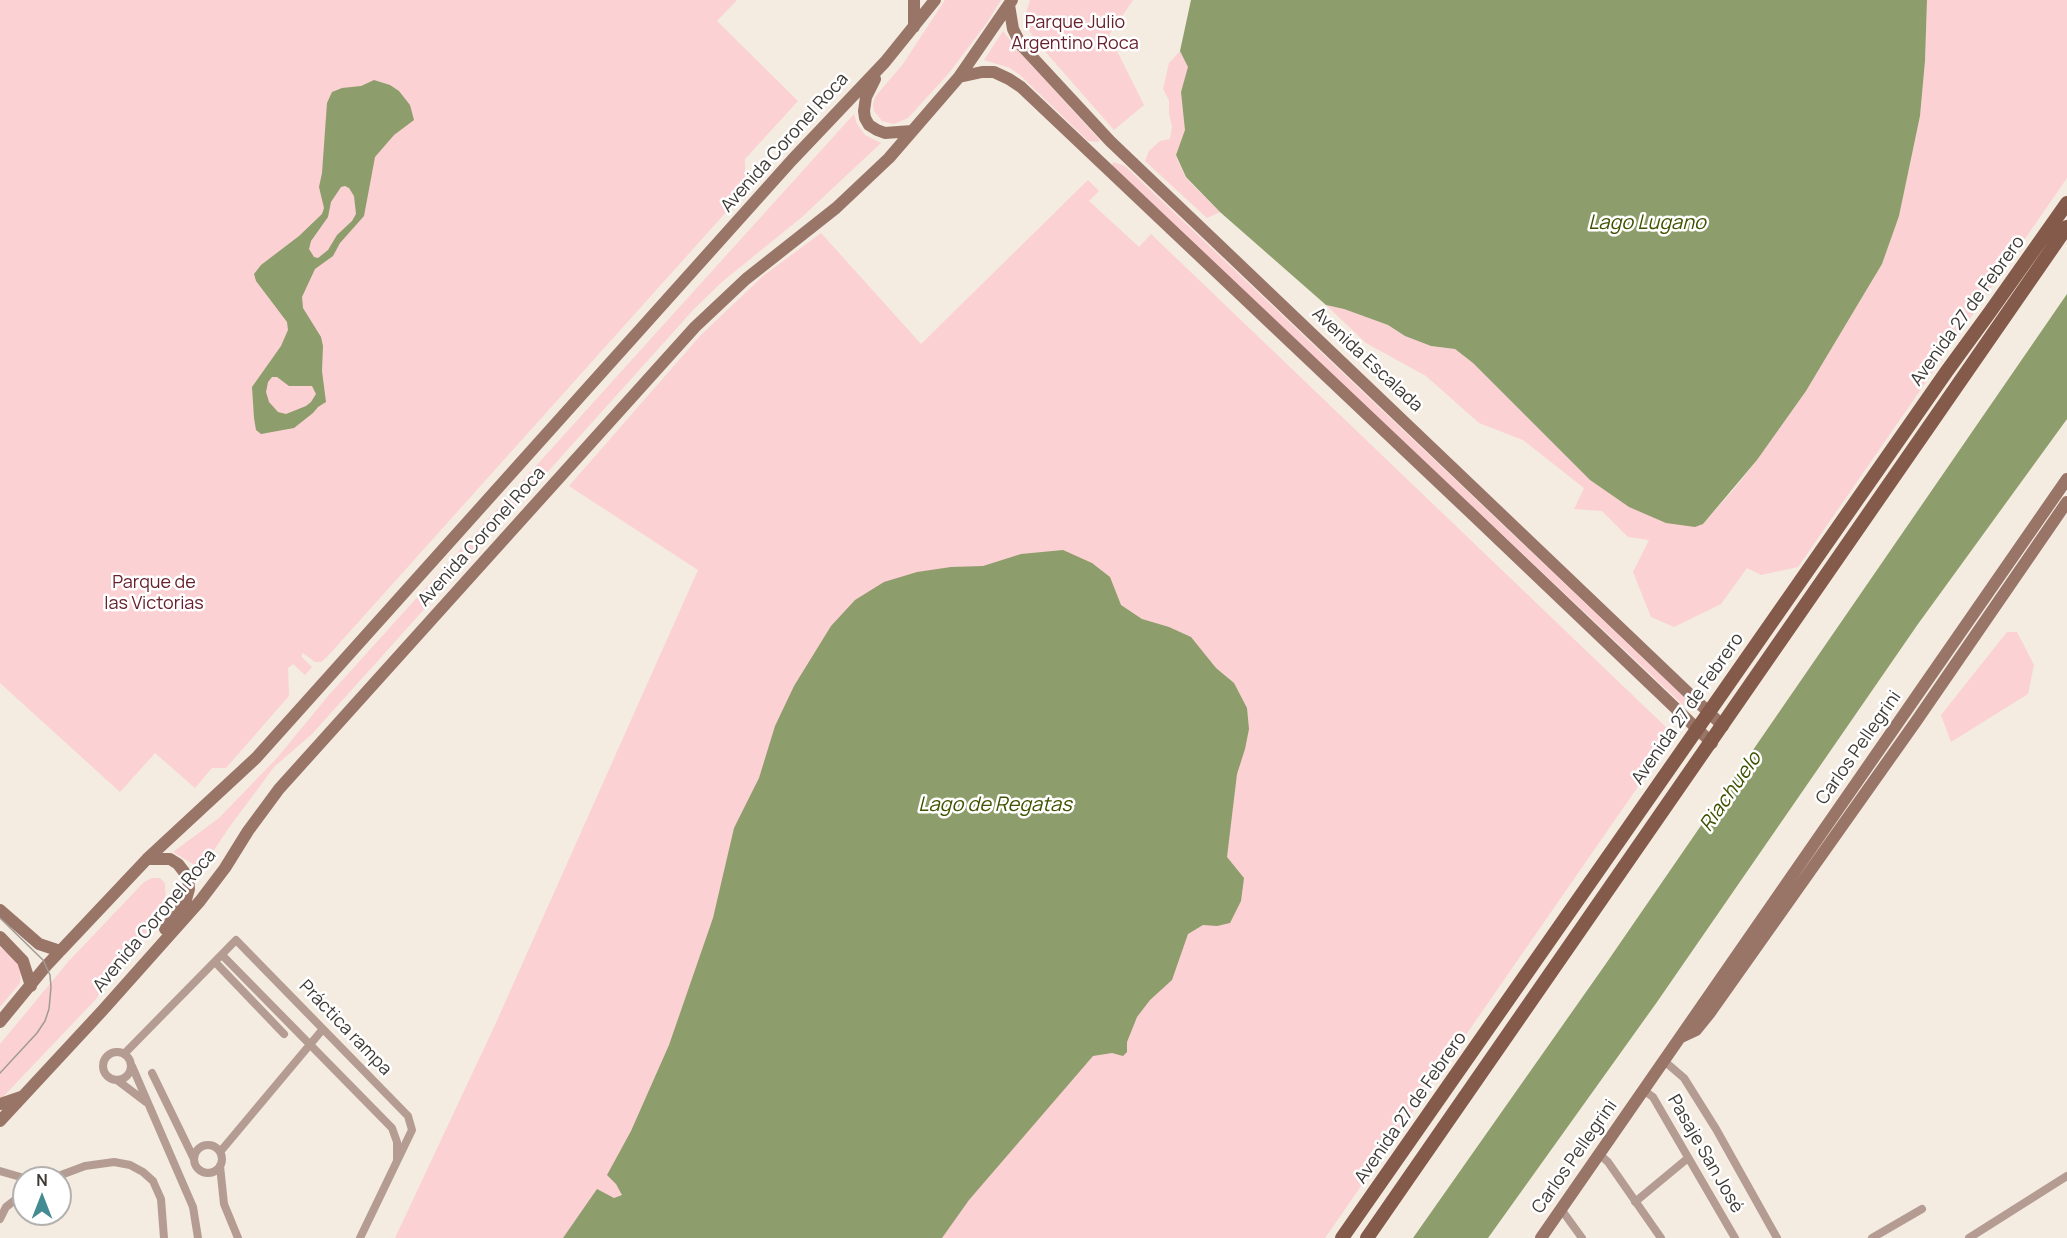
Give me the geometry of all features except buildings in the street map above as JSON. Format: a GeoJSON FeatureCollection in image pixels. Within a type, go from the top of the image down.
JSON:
{"type":"FeatureCollection","features":[{"type":"Feature","properties":{"kind":"main road"},"geometry":{"type":"LineString","coordinates":[[914,0],[914,27]]}},
{"type":"Feature","properties":{"kind":"main road","name":"Avenida Coronel Roca"},"geometry":{"type":"LineString","coordinates":[[0,1022],[60,951],[147,859],[256,758],[792,160],[885,62],[935,0]]}},
{"type":"Feature","properties":{"kind":"main road","name":"Avenida Coronel Roca"},"geometry":{"type":"LineString","coordinates":[[0,1121],[27,1094],[207,892],[279,789],[695,327],[746,279],[858,189],[889,158],[958,77],[1010,3]]}},
{"type":"Feature","properties":{"kind":"main road","name":"Avenida Escalada"},"geometry":{"type":"LineString","coordinates":[[1010,3],[1013,29],[1021,45],[1110,141],[1723,726]]}},
{"type":"Feature","properties":{"kind":"main road"},"geometry":{"type":"LineString","coordinates":[[885,62],[866,97],[865,118],[877,130],[894,133],[912,131]]}},
{"type":"Feature","properties":{"kind":"main road"},"geometry":{"type":"LineString","coordinates":[[958,77],[994,72],[1010,79],[1095,156],[1712,743]]}},
{"type":"Feature","properties":{"kind":"main road"},"geometry":{"type":"LineString","coordinates":[[1095,156],[1110,141]]}},
{"type":"Feature","properties":{"kind":"main road","name":"Avenida 27 de Febrero"},"geometry":{"type":"LineString","coordinates":[[1342,1238],[1947,370],[2067,203]]}},
{"type":"Feature","properties":{"kind":"main road","name":"Avenida 27 de Febrero"},"geometry":{"type":"LineString","coordinates":[[1367,1238],[1712,743],[2067,227]]}},
{"type":"Feature","properties":{"kind":"main road","name":"Carlos Pellegrini"},"geometry":{"type":"LineString","coordinates":[[1541,1238],[2067,479]]}},
{"type":"Feature","properties":{"kind":"main road","name":"Carlos Pellegrini"},"geometry":{"type":"LineString","coordinates":[[1680,1037],[1696,1030],[1709,1014],[1917,720],[2067,502]]}},
{"type":"Feature","properties":{"kind":"main road"},"geometry":{"type":"LineString","coordinates":[[147,859],[170,860],[178,864],[188,877],[188,896],[164,931],[161,944]]}},
{"type":"Feature","properties":{"kind":"main road"},"geometry":{"type":"LineString","coordinates":[[0,910],[39,944],[60,951]]}},
{"type":"Feature","properties":{"kind":"main road"},"geometry":{"type":"LineString","coordinates":[[0,937],[23,961],[31,986]]}},
{"type":"Feature","properties":{"kind":"main road"},"geometry":{"type":"LineString","coordinates":[[0,1104],[27,1094]]}},
{"type":"Feature","properties":{"kind":"street","name":"Práctica rampa"},"geometry":{"type":"LineString","coordinates":[[222,955],[236,940],[408,1116],[412,1130],[360,1238]]}},
{"type":"Feature","properties":{"kind":"street"},"geometry":{"type":"LineString","coordinates":[[124,1054],[222,955],[392,1128],[397,1142],[397,1163]]}},
{"type":"Feature","properties":{"kind":"street"},"geometry":{"type":"LineString","coordinates":[[215,962],[284,1034]]}},
{"type":"Feature","properties":{"kind":"street"},"geometry":{"type":"LineString","coordinates":[[220,1152],[323,1029]]}},
{"type":"Feature","properties":{"kind":"street"},"geometry":{"type":"LineString","coordinates":[[146,1102],[117,1080],[105,1074],[104,1060],[111,1054],[115,1052],[128,1057],[193,1207],[198,1238]]}},
{"type":"Feature","properties":{"kind":"street"},"geometry":{"type":"LineString","coordinates":[[1664,1060],[1680,1073],[1689,1086],[1716,1129],[1777,1238]]}},
{"type":"Feature","properties":{"kind":"street"},"geometry":{"type":"LineString","coordinates":[[117,1080],[126,1078],[132,1066]]}},
{"type":"Feature","properties":{"kind":"street"},"geometry":{"type":"LineString","coordinates":[[152,1072],[197,1167],[204,1172],[213,1172],[220,1166]]}},
{"type":"Feature","properties":{"kind":"street","name":"Pasaje San José"},"geometry":{"type":"LineString","coordinates":[[1643,1090],[1653,1097],[1735,1238]]}},
{"type":"Feature","properties":{"kind":"street"},"geometry":{"type":"LineString","coordinates":[[194,1159],[197,1150],[204,1146],[213,1146],[220,1152],[224,1204],[238,1238]]}},
{"type":"Feature","properties":{"kind":"street"},"geometry":{"type":"LineString","coordinates":[[1599,1154],[1608,1162],[1661,1238]]}},
{"type":"Feature","properties":{"kind":"street"},"geometry":{"type":"LineString","coordinates":[[1635,1202],[1688,1158]]}},
{"type":"Feature","properties":{"kind":"street"},"geometry":{"type":"LineString","coordinates":[[72,1171],[85,1166],[114,1162],[130,1165],[143,1172],[153,1181],[161,1199],[163,1237]]}},
{"type":"Feature","properties":{"kind":"street"},"geometry":{"type":"LineString","coordinates":[[1969,1238],[2067,1176]]}},
{"type":"Feature","properties":{"kind":"street"},"geometry":{"type":"LineString","coordinates":[[0,1220],[6,1207],[12,1202]]}},
{"type":"Feature","properties":{"kind":"street"},"geometry":{"type":"LineString","coordinates":[[1561,1209],[1582,1238]]}},
{"type":"Feature","properties":{"kind":"street"},"geometry":{"type":"LineString","coordinates":[[1872,1238],[1922,1209]]}},
{"type":"Feature","properties":{"kind":"green space","name":"Parque de las Victorias"},"geometry":{"type":"Polygon","coordinates":[[[0,0],[737,0],[717,21],[798,101],[745,159],[745,191],[327,657],[321,662],[315,662],[303,653],[301,656],[312,667],[305,675],[293,664],[288,668],[289,696],[226,768],[212,768],[195,788],[155,753],[120,792],[0,683],[0,0]]]}},
{"type":"Feature","properties":{"kind":"green space"},"geometry":{"type":"Polygon","coordinates":[[[945,0],[1001,0],[949,73],[908,118],[894,124],[882,121],[874,111],[875,97],[903,64],[945,0]]]}},
{"type":"Feature","properties":{"kind":"green space","name":"Parque Julio Argentino Roca"},"geometry":{"type":"Polygon","coordinates":[[[1030,0],[1133,0],[1109,35],[1144,105],[1114,130],[1035,40],[1028,28],[1025,16],[1030,0]]]}},
{"type":"Feature","properties":{"kind":"green space"},"geometry":{"type":"Polygon","coordinates":[[[1927,0],[2067,0],[2067,178],[1798,567],[1761,575],[1747,568],[1721,604],[1674,627],[1651,617],[1633,572],[1649,540],[1628,537],[1602,511],[1574,509],[1584,488],[1523,440],[1479,423],[1426,376],[1366,343],[1326,305],[1388,325],[1405,336],[1431,346],[1455,349],[1473,363],[1590,480],[1629,507],[1703,524],[1757,460],[1806,391],[1882,264],[1899,216],[1920,116],[1927,0]]]}},
{"type":"Feature","properties":{"kind":"green space"},"geometry":{"type":"Polygon","coordinates":[[[1003,31],[1020,53],[1099,139],[1099,142],[1088,141],[1020,75],[1010,68],[984,60],[1003,31]]]}},
{"type":"Feature","properties":{"kind":"green space"},"geometry":{"type":"Polygon","coordinates":[[[1180,51],[1189,67],[1181,92],[1186,130],[1176,156],[1186,178],[1220,212],[1207,218],[1145,161],[1149,151],[1160,141],[1170,139],[1172,127],[1169,100],[1163,89],[1169,63],[1180,51]]]}},
{"type":"Feature","properties":{"kind":"green space"},"geometry":{"type":"Polygon","coordinates":[[[854,114],[857,124],[865,135],[881,143],[802,217],[723,281],[694,309],[312,734],[274,767],[197,876],[193,864],[173,852],[219,818],[277,758],[328,696],[854,114]]]}},
{"type":"Feature","properties":{"kind":"green space"},"geometry":{"type":"Polygon","coordinates":[[[1113,162],[1125,166],[1687,700],[1690,707],[1683,705],[1112,166],[1113,162]]]}},
{"type":"Feature","properties":{"kind":"green space"},"geometry":{"type":"Polygon","coordinates":[[[1088,180],[1099,191],[1089,201],[1139,247],[1151,234],[1670,731],[1671,739],[1325,1238],[395,1238],[495,1025],[698,570],[569,486],[700,336],[763,276],[821,233],[921,344],[1088,180]]]}},
{"type":"Feature","properties":{"kind":"green space"},"geometry":{"type":"Polygon","coordinates":[[[2007,632],[2017,632],[2034,665],[2028,694],[1951,742],[1941,715],[2007,632]]]}},
{"type":"Feature","properties":{"kind":"green space"},"geometry":{"type":"Polygon","coordinates":[[[152,878],[160,878],[165,883],[166,910],[119,963],[96,999],[0,1100],[0,1044],[68,962],[144,882],[152,878]]]}},
{"type":"Feature","properties":{"kind":"green space"},"geometry":{"type":"Polygon","coordinates":[[[0,947],[21,964],[20,983],[0,1007],[0,947]]]}},
{"type":"Feature","properties":{"kind":"water","name":"Lago Lugano"},"geometry":{"type":"Polygon","coordinates":[[[1191,0],[1927,0],[1920,116],[1899,216],[1882,264],[1806,391],[1757,460],[1703,524],[1695,527],[1666,523],[1629,507],[1590,480],[1473,363],[1455,349],[1431,346],[1405,336],[1388,325],[1326,305],[1220,212],[1186,177],[1176,155],[1185,130],[1181,92],[1188,67],[1180,51],[1191,0]]]}},
{"type":"Feature","properties":{"kind":"water"},"geometry":{"type":"Polygon","coordinates":[[[374,80],[390,85],[399,91],[410,105],[414,120],[394,135],[375,157],[364,216],[340,243],[333,256],[315,269],[302,297],[303,308],[321,337],[326,402],[294,428],[261,434],[256,430],[252,387],[281,346],[288,330],[287,322],[256,281],[254,274],[261,265],[299,236],[322,214],[324,208],[319,187],[327,103],[332,92],[342,88],[361,86],[374,80]],[[345,186],[341,187],[331,202],[328,217],[311,241],[309,249],[314,257],[318,258],[328,250],[337,235],[356,214],[354,196],[345,186]],[[272,377],[268,382],[266,392],[269,402],[278,412],[286,414],[306,406],[316,394],[312,386],[289,386],[277,377],[272,377]]]}},
{"type":"Feature","properties":{"kind":"water","name":"Riachuelo"},"geometry":{"type":"Polygon","coordinates":[[[2067,294],[2067,419],[1918,624],[1657,1002],[1488,1238],[1413,1238],[1605,965],[2067,294]]]}},
{"type":"Feature","properties":{"kind":"water","name":"Lago de Regatas"},"geometry":{"type":"Polygon","coordinates":[[[1063,550],[1092,563],[1110,577],[1121,605],[1142,619],[1169,627],[1191,637],[1216,668],[1234,683],[1247,708],[1249,729],[1237,774],[1227,857],[1244,878],[1241,901],[1230,923],[1217,926],[1203,925],[1188,934],[1172,980],[1150,1000],[1137,1017],[1127,1042],[1127,1052],[1123,1056],[1112,1053],[1093,1056],[969,1200],[942,1238],[563,1238],[597,1189],[614,1198],[622,1195],[607,1175],[631,1131],[669,1045],[713,918],[734,828],[759,778],[775,726],[794,686],[831,626],[855,600],[884,582],[917,572],[951,567],[983,566],[1021,554],[1063,550]]]}},
{"type":"Feature","properties":{"kind":"tram line"},"geometry":{"type":"LineString","coordinates":[[0,918],[43,960],[50,975],[51,987],[49,1009],[45,1021],[37,1033],[0,1073]]}}]}
